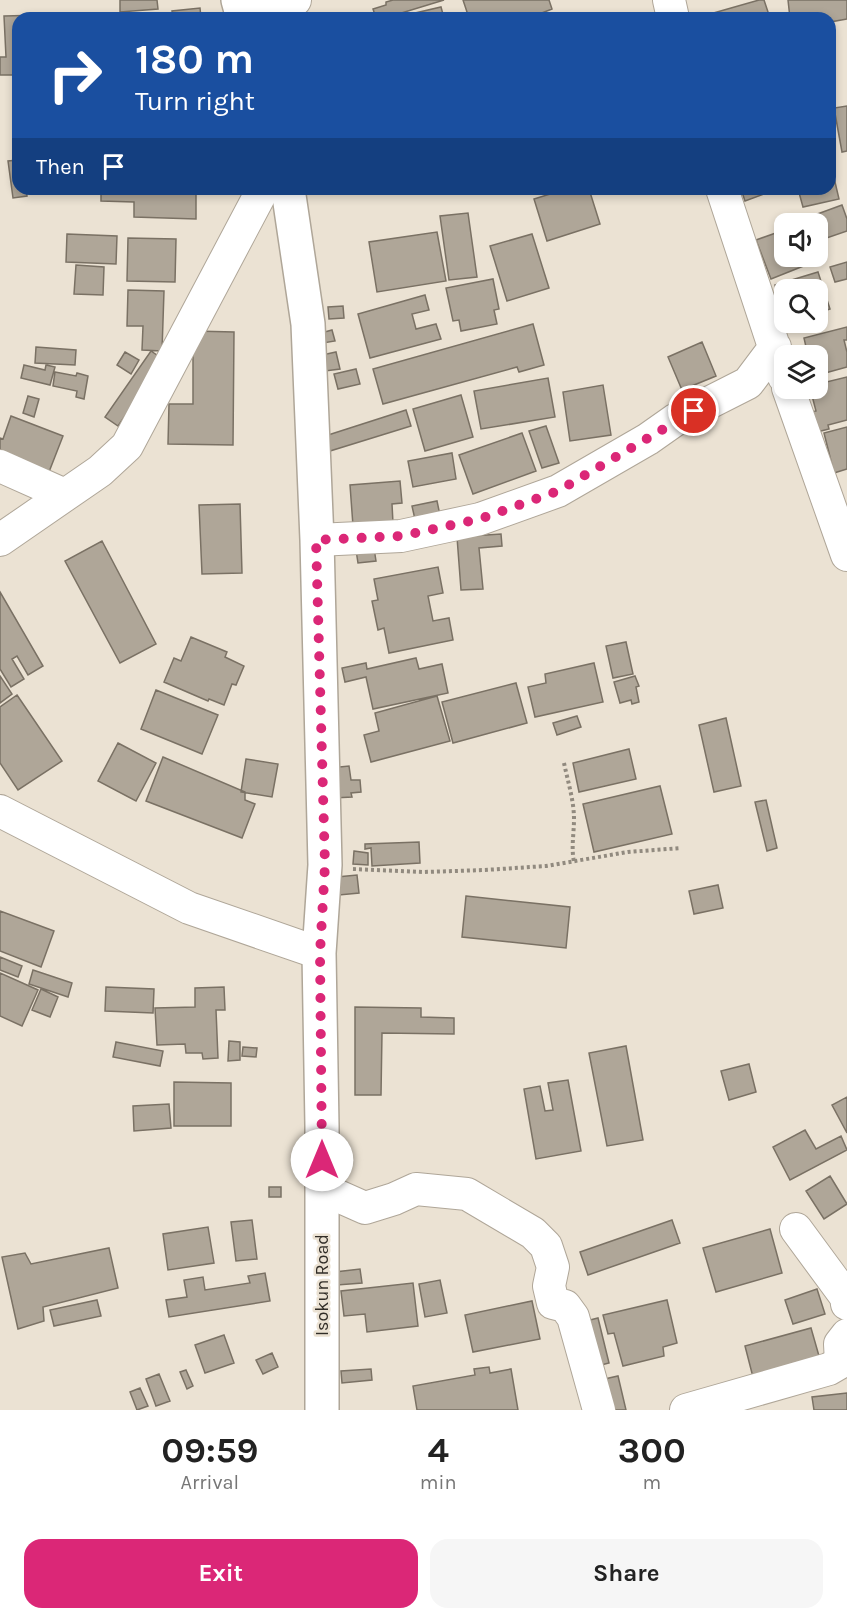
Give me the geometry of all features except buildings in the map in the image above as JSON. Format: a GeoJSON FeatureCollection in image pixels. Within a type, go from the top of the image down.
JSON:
{"type":"FeatureCollection","features":[{"type":"Feature","properties":{"kind":"main road","name":"Isokun Road"},"geometry":{"type":"LineString","coordinates":[[289,195],[308,324],[325,865],[320,953],[322,1410]]}},
{"type":"Feature","properties":{"kind":"street"},"geometry":{"type":"LineString","coordinates":[[241,12],[295,0]]}},
{"type":"Feature","properties":{"kind":"street"},"geometry":{"type":"LineString","coordinates":[[0,540],[31,521],[100,471],[127,446],[259,195]]}},
{"type":"Feature","properties":{"kind":"street"},"geometry":{"type":"LineString","coordinates":[[724,195],[774,345]]}},
{"type":"Feature","properties":{"kind":"street"},"geometry":{"type":"LineString","coordinates":[[316,540],[401,536],[480,519],[558,491],[648,439],[675,420],[748,383],[774,348]]}},
{"type":"Feature","properties":{"kind":"street"},"geometry":{"type":"LineString","coordinates":[[748,383],[774,385]]}},
{"type":"Feature","properties":{"kind":"street"},"geometry":{"type":"LineString","coordinates":[[792,399],[847,555]]}},
{"type":"Feature","properties":{"kind":"street"},"geometry":{"type":"LineString","coordinates":[[0,466],[65,495]]}},
{"type":"Feature","properties":{"kind":"street"},"geometry":{"type":"LineString","coordinates":[[0,812],[189,908],[320,953]]}},
{"type":"Feature","properties":{"kind":"street"},"geometry":{"type":"LineString","coordinates":[[322,1199],[338,1196],[365,1208],[416,1189],[467,1194],[533,1233],[546,1246],[553,1267],[549,1286],[553,1303],[565,1306],[573,1317],[599,1410]]}},
{"type":"Feature","properties":{"kind":"street"},"geometry":{"type":"LineString","coordinates":[[795,1229],[846,1297],[847,1304]]}},
{"type":"Feature","properties":{"kind":"street"},"geometry":{"type":"LineString","coordinates":[[686,1410],[829,1369],[841,1362],[840,1344],[847,1335]]}},
{"type":"Feature","properties":{"kind":"path"},"geometry":{"type":"LineString","coordinates":[[564,764],[574,819],[572,848],[574,862]]}},
{"type":"Feature","properties":{"kind":"path"},"geometry":{"type":"LineString","coordinates":[[325,865],[366,871],[424,873],[536,867],[628,852],[681,848]]}},
{"type":"Feature","properties":{"kind":"route"},"geometry":{"type":"LineString","coordinates":[[322,1160],[320,953],[325,865],[316,540],[401,536],[480,519],[558,491],[648,439],[675,420],[694,411]]}}]}
